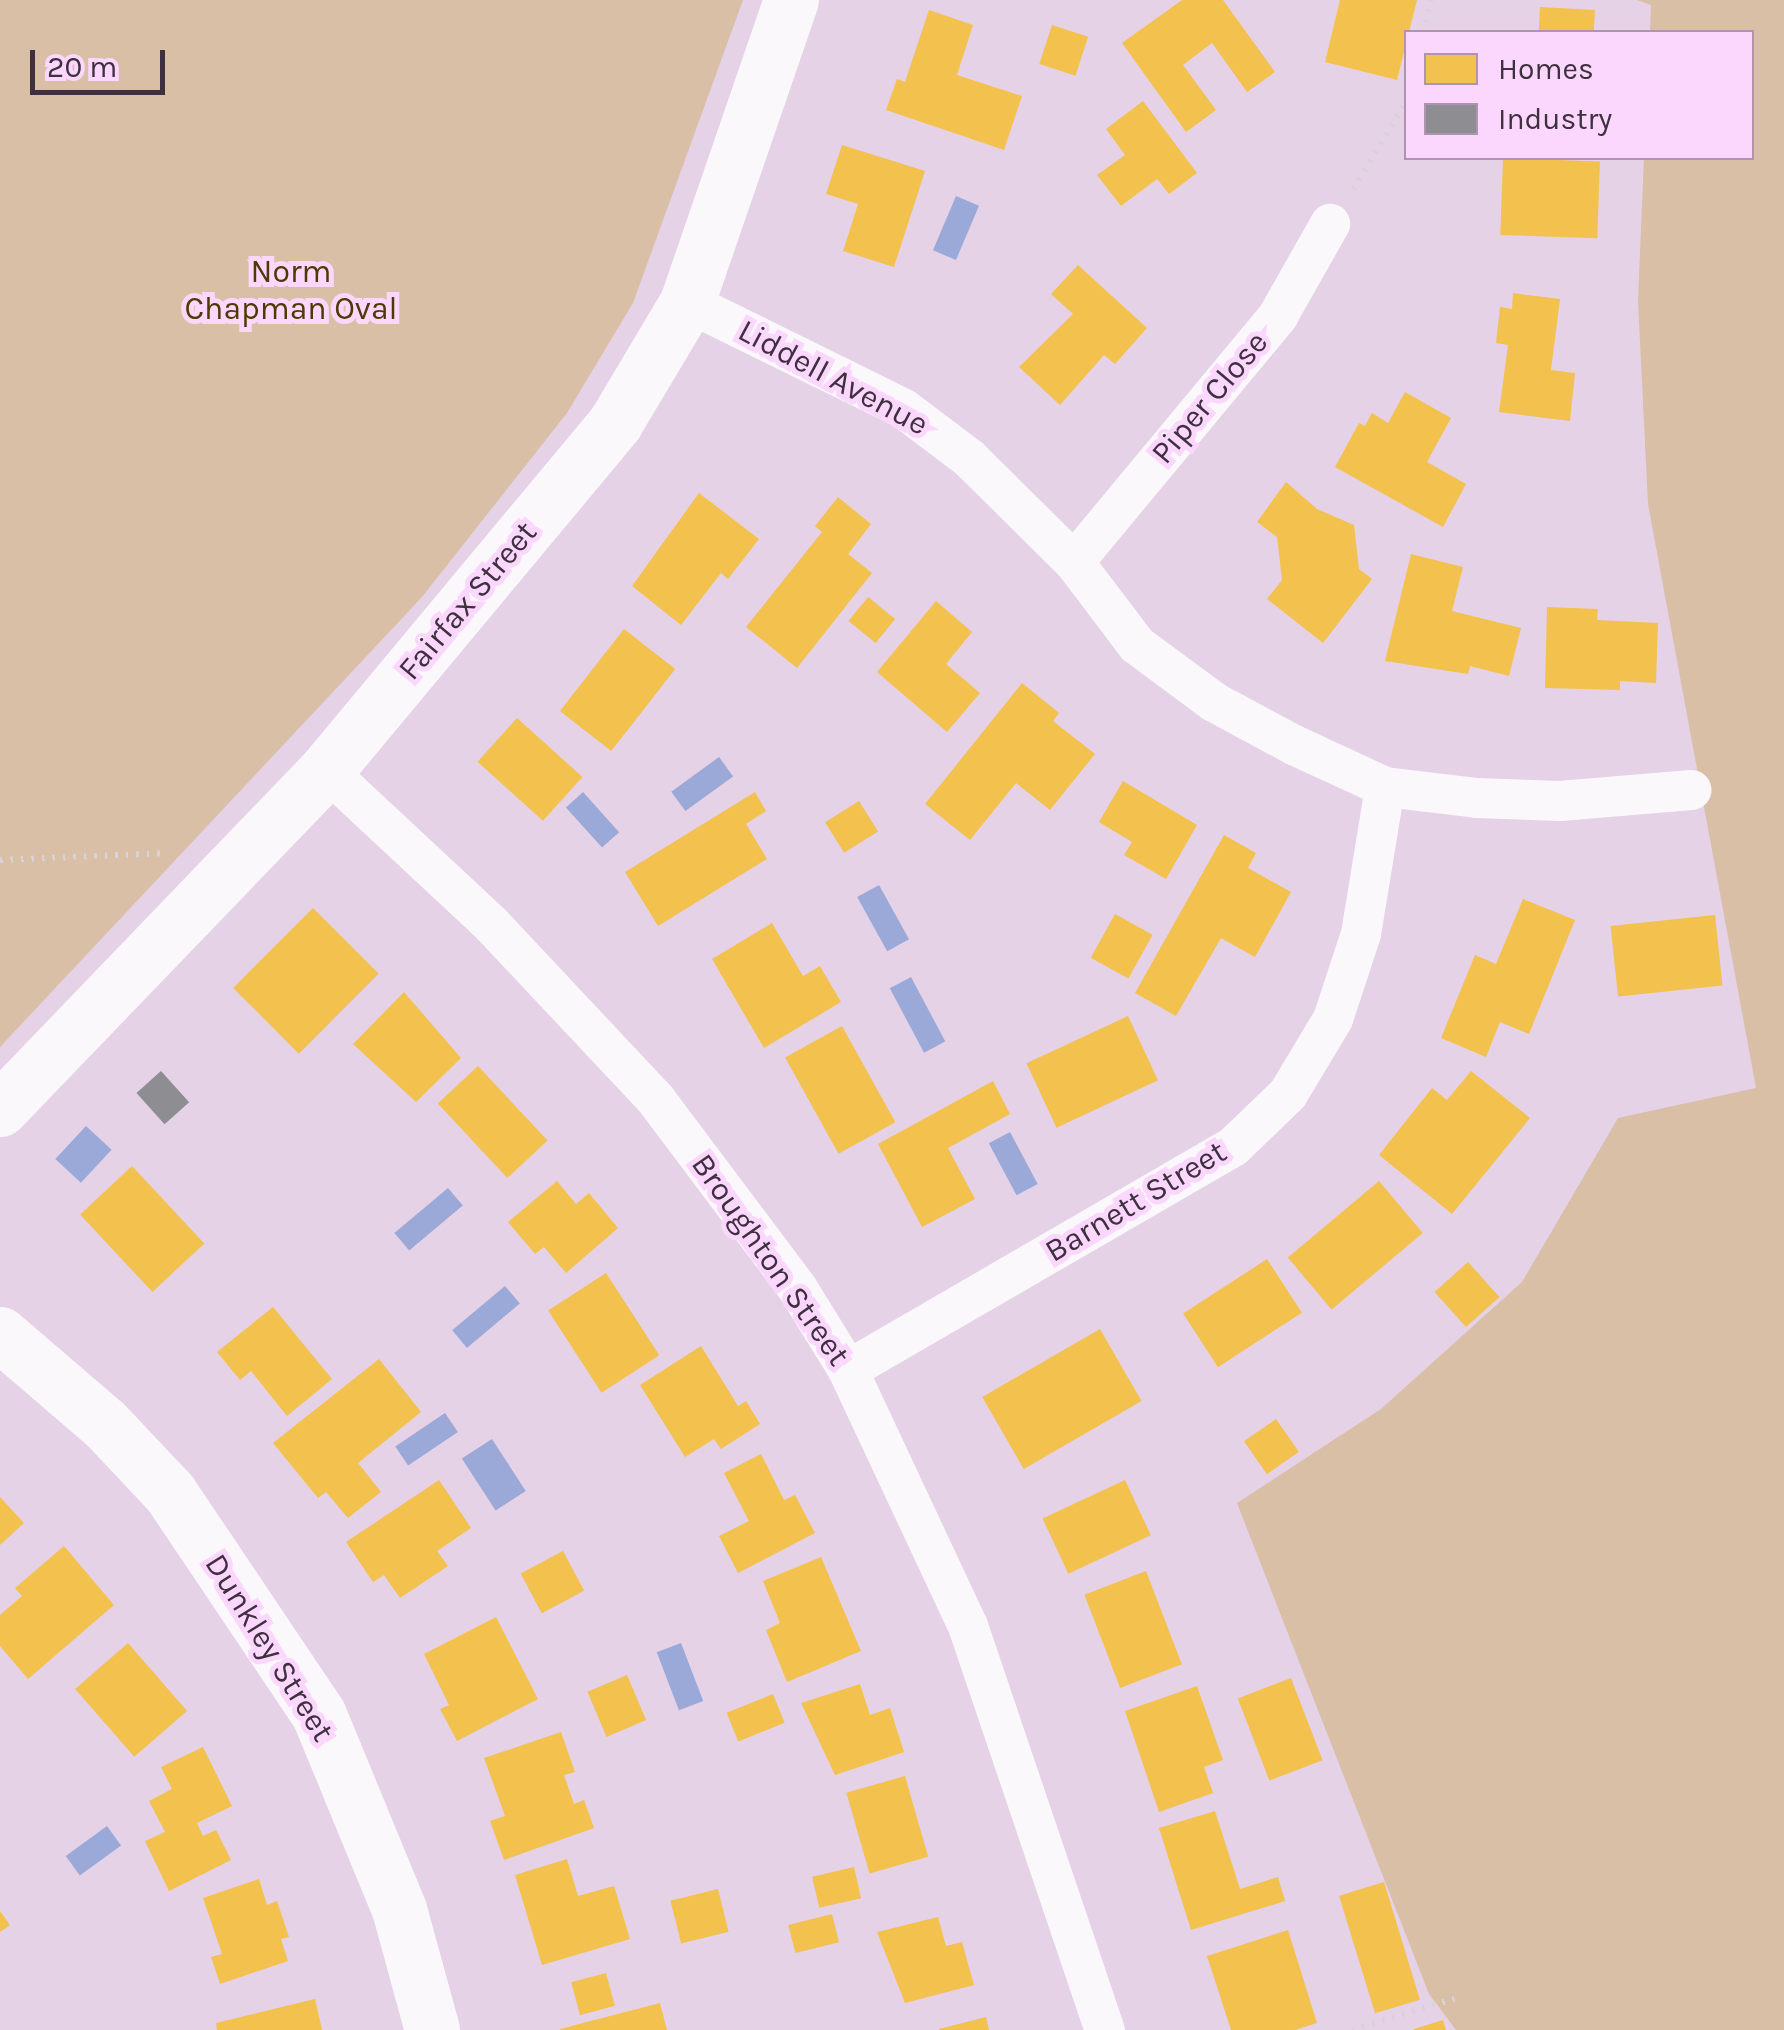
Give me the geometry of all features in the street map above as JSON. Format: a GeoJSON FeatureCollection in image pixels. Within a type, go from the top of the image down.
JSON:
{"type":"FeatureCollection","features":[{"type":"Feature","properties":{"kind":"street","name":"Fairfax Street"},"geometry":{"type":"LineString","coordinates":[[0,1110],[326,770],[616,423],[686,302],[791,0]]}},
{"type":"Feature","properties":{"kind":"street","name":"Piper Close"},"geometry":{"type":"LineString","coordinates":[[1074,562],[1278,316],[1330,224]]}},
{"type":"Feature","properties":{"kind":"street","name":"Liddell Avenue"},"geometry":{"type":"LineString","coordinates":[[686,302],[904,409],[970,459],[1074,562],[1137,644],[1214,702],[1385,787],[1560,800],[1692,790]]}},
{"type":"Feature","properties":{"kind":"street","name":"Broughton Street"},"geometry":{"type":"LineString","coordinates":[[326,770],[492,925],[657,1101],[798,1289],[848,1370],[968,1626],[1106,2030]]}},
{"type":"Feature","properties":{"kind":"street","name":"Barnett Street"},"geometry":{"type":"LineString","coordinates":[[848,1370],[1233,1147],[1288,1094],[1334,1020],[1361,934],[1385,787]]}},
{"type":"Feature","properties":{"kind":"street","name":"Dunkley Street"},"geometry":{"type":"LineString","coordinates":[[0,1334],[104,1424],[170,1493],[318,1715],[399,1909],[432,2030]]}},
{"type":"Feature","properties":{"kind":"path"},"geometry":{"type":"LineString","coordinates":[[1424,30],[1431,0]]}},
{"type":"Feature","properties":{"kind":"path"},"geometry":{"type":"LineString","coordinates":[[1330,224],[1404,105]]}},
{"type":"Feature","properties":{"kind":"path"},"geometry":{"type":"LineString","coordinates":[[0,860],[168,853]]}},
{"type":"Feature","properties":{"kind":"path"},"geometry":{"type":"LineString","coordinates":[[1352,2030],[1454,1999]]}},
{"type":"Feature","properties":{"kind":"green space","name":"Norm Chapman Oval"},"geometry":{"type":"Polygon","coordinates":[[[0,0],[743,0],[633,303],[567,413],[422,597],[0,1047],[0,0]]]}},
{"type":"Feature","properties":{"kind":"green space"},"geometry":{"type":"Polygon","coordinates":[[[1637,0],[1784,0],[1784,2030],[1456,2030],[1429,1994],[1237,1503],[1381,1409],[1522,1282],[1618,1118],[1756,1088],[1648,504],[1638,301],[1644,160],[1754,160],[1754,30],[1650,30],[1651,5],[1637,0]]]}},
{"type":"Feature","properties":{"kind":"water"},"geometry":{"type":"Polygon","coordinates":[[[956,196],[979,206],[956,260],[933,250],[956,196]]]}},
{"type":"Feature","properties":{"kind":"water"},"geometry":{"type":"Polygon","coordinates":[[[719,757],[733,776],[685,811],[671,792],[719,757]]]}},
{"type":"Feature","properties":{"kind":"water"},"geometry":{"type":"Polygon","coordinates":[[[583,792],[619,832],[602,848],[566,807],[583,792]]]}},
{"type":"Feature","properties":{"kind":"water"},"geometry":{"type":"Polygon","coordinates":[[[879,885],[909,939],[887,951],[857,897],[879,885]]]}},
{"type":"Feature","properties":{"kind":"water"},"geometry":{"type":"Polygon","coordinates":[[[911,977],[945,1041],[924,1053],[890,988],[911,977]]]}},
{"type":"Feature","properties":{"kind":"water"},"geometry":{"type":"Polygon","coordinates":[[[86,1126],[112,1150],[81,1183],[55,1159],[86,1126]]]}},
{"type":"Feature","properties":{"kind":"water"},"geometry":{"type":"Polygon","coordinates":[[[1010,1132],[1038,1184],[1017,1195],[989,1143],[1010,1132]]]}},
{"type":"Feature","properties":{"kind":"water"},"geometry":{"type":"Polygon","coordinates":[[[448,1188],[463,1206],[409,1251],[394,1233],[448,1188]]]}},
{"type":"Feature","properties":{"kind":"water"},"geometry":{"type":"Polygon","coordinates":[[[505,1286],[520,1304],[467,1348],[452,1330],[505,1286]]]}},
{"type":"Feature","properties":{"kind":"water"},"geometry":{"type":"Polygon","coordinates":[[[445,1413],[458,1432],[408,1466],[395,1447],[445,1413]]]}},
{"type":"Feature","properties":{"kind":"water"},"geometry":{"type":"Polygon","coordinates":[[[492,1439],[526,1491],[496,1511],[462,1459],[492,1439]]]}},
{"type":"Feature","properties":{"kind":"water"},"geometry":{"type":"Polygon","coordinates":[[[681,1643],[703,1701],[679,1710],[657,1652],[681,1643]]]}},
{"type":"Feature","properties":{"kind":"water"},"geometry":{"type":"Polygon","coordinates":[[[107,1826],[121,1845],[80,1875],[66,1856],[107,1826]]]}},
{"type":"Feature","properties":{"kind":"building: Homes"},"geometry":{"type":"Polygon","coordinates":[[[1182,0],[1223,0],[1275,72],[1247,92],[1212,43],[1183,65],[1216,110],[1186,132],[1122,43],[1182,0]]]}},
{"type":"Feature","properties":{"kind":"building: Homes"},"geometry":{"type":"Polygon","coordinates":[[[1340,0],[1417,0],[1410,30],[1404,30],[1404,52],[1397,80],[1325,62],[1340,0]]]}},
{"type":"Feature","properties":{"kind":"building: Homes"},"geometry":{"type":"Polygon","coordinates":[[[1540,7],[1595,10],[1594,30],[1539,30],[1540,7]]]}},
{"type":"Feature","properties":{"kind":"building: Homes"},"geometry":{"type":"Polygon","coordinates":[[[929,10],[973,25],[957,75],[1022,96],[1004,150],[886,110],[897,79],[905,82],[929,10]]]}},
{"type":"Feature","properties":{"kind":"building: Homes"},"geometry":{"type":"Polygon","coordinates":[[[1052,25],[1088,37],[1075,76],[1039,64],[1052,25]]]}},
{"type":"Feature","properties":{"kind":"building: Homes"},"geometry":{"type":"Polygon","coordinates":[[[1143,101],[1197,173],[1169,194],[1157,179],[1121,206],[1097,175],[1125,155],[1106,129],[1143,101]]]}},
{"type":"Feature","properties":{"kind":"building: Homes"},"geometry":{"type":"Polygon","coordinates":[[[842,145],[925,171],[894,267],[843,251],[858,204],[826,194],[842,145]]]}},
{"type":"Feature","properties":{"kind":"building: Homes"},"geometry":{"type":"Polygon","coordinates":[[[1503,160],[1600,161],[1597,238],[1500,235],[1503,160]]]}},
{"type":"Feature","properties":{"kind":"building: Homes"},"geometry":{"type":"Polygon","coordinates":[[[1078,265],[1147,328],[1115,364],[1104,355],[1060,405],[1019,367],[1073,314],[1051,294],[1078,265]]]}},
{"type":"Feature","properties":{"kind":"building: Homes"},"geometry":{"type":"Polygon","coordinates":[[[1513,293],[1560,299],[1551,370],[1575,373],[1570,421],[1499,412],[1508,345],[1496,343],[1500,307],[1512,309],[1513,293]]]}},
{"type":"Feature","properties":{"kind":"building: Homes"},"geometry":{"type":"Polygon","coordinates":[[[1405,392],[1451,418],[1427,462],[1466,484],[1443,527],[1335,467],[1359,423],[1365,426],[1372,413],[1388,423],[1405,392]]]}},
{"type":"Feature","properties":{"kind":"building: Homes"},"geometry":{"type":"Polygon","coordinates":[[[1286,482],[1317,509],[1354,525],[1359,569],[1372,579],[1323,643],[1267,599],[1282,580],[1277,537],[1257,522],[1286,482]]]}},
{"type":"Feature","properties":{"kind":"building: Homes"},"geometry":{"type":"Polygon","coordinates":[[[699,493],[759,539],[728,579],[721,573],[681,625],[632,586],[699,493]]]}},
{"type":"Feature","properties":{"kind":"building: Homes"},"geometry":{"type":"Polygon","coordinates":[[[838,497],[871,524],[848,554],[872,573],[797,668],[746,627],[822,532],[815,526],[838,497]]]}},
{"type":"Feature","properties":{"kind":"building: Homes"},"geometry":{"type":"Polygon","coordinates":[[[1411,554],[1463,567],[1452,611],[1521,628],[1509,676],[1470,666],[1468,674],[1385,661],[1411,554]]]}},
{"type":"Feature","properties":{"kind":"building: Homes"},"geometry":{"type":"Polygon","coordinates":[[[868,597],[895,619],[876,643],[848,621],[868,597]]]}},
{"type":"Feature","properties":{"kind":"building: Homes"},"geometry":{"type":"Polygon","coordinates":[[[936,601],[972,632],[946,664],[980,693],[947,732],[877,672],[936,601]]]}},
{"type":"Feature","properties":{"kind":"building: Homes"},"geometry":{"type":"Polygon","coordinates":[[[1547,607],[1598,609],[1597,620],[1658,623],[1656,683],[1620,681],[1620,690],[1545,688],[1547,607]]]}},
{"type":"Feature","properties":{"kind":"building: Homes"},"geometry":{"type":"Polygon","coordinates":[[[624,629],[675,669],[611,751],[560,711],[624,629]]]}},
{"type":"Feature","properties":{"kind":"building: Homes"},"geometry":{"type":"Polygon","coordinates":[[[1022,683],[1059,713],[1053,721],[1095,754],[1050,810],[1016,783],[970,840],[925,804],[1022,683]]]}},
{"type":"Feature","properties":{"kind":"building: Homes"},"geometry":{"type":"Polygon","coordinates":[[[517,718],[582,777],[543,821],[478,762],[517,718]]]}},
{"type":"Feature","properties":{"kind":"building: Homes"},"geometry":{"type":"Polygon","coordinates":[[[1123,781],[1197,825],[1166,879],[1124,855],[1132,842],[1099,822],[1123,781]]]}},
{"type":"Feature","properties":{"kind":"building: Homes"},"geometry":{"type":"Polygon","coordinates":[[[755,792],[766,811],[746,824],[767,859],[658,926],[625,872],[755,792]]]}},
{"type":"Feature","properties":{"kind":"building: Homes"},"geometry":{"type":"Polygon","coordinates":[[[859,801],[878,832],[844,853],[825,822],[859,801]]]}},
{"type":"Feature","properties":{"kind":"building: Homes"},"geometry":{"type":"Polygon","coordinates":[[[1224,835],[1256,853],[1248,868],[1291,892],[1255,957],[1221,938],[1176,1016],[1135,993],[1224,835]]]}},
{"type":"Feature","properties":{"kind":"building: Homes"},"geometry":{"type":"Polygon","coordinates":[[[1523,899],[1575,920],[1529,1034],[1500,1022],[1486,1057],[1441,1038],[1475,955],[1496,964],[1523,899]]]}},
{"type":"Feature","properties":{"kind":"building: Homes"},"geometry":{"type":"Polygon","coordinates":[[[313,908],[379,974],[299,1054],[233,988],[313,908]]]}},
{"type":"Feature","properties":{"kind":"building: Homes"},"geometry":{"type":"Polygon","coordinates":[[[1115,914],[1153,935],[1128,979],[1091,958],[1115,914]]]}},
{"type":"Feature","properties":{"kind":"building: Homes"},"geometry":{"type":"Polygon","coordinates":[[[1715,915],[1722,986],[1618,997],[1611,926],[1715,915]]]}},
{"type":"Feature","properties":{"kind":"building: Homes"},"geometry":{"type":"Polygon","coordinates":[[[772,923],[803,976],[820,966],[841,1002],[764,1048],[712,959],[772,923]]]}},
{"type":"Feature","properties":{"kind":"building: Homes"},"geometry":{"type":"Polygon","coordinates":[[[404,992],[461,1058],[416,1102],[353,1044],[404,992]]]}},
{"type":"Feature","properties":{"kind":"building: Homes"},"geometry":{"type":"Polygon","coordinates":[[[1128,1016],[1158,1080],[1056,1128],[1026,1063],[1128,1016]]]}},
{"type":"Feature","properties":{"kind":"building: Homes"},"geometry":{"type":"Polygon","coordinates":[[[842,1026],[895,1122],[838,1154],[785,1058],[842,1026]]]}},
{"type":"Feature","properties":{"kind":"building: Homes"},"geometry":{"type":"Polygon","coordinates":[[[478,1066],[548,1141],[507,1178],[438,1104],[478,1066]]]}},
{"type":"Feature","properties":{"kind":"building: Homes"},"geometry":{"type":"Polygon","coordinates":[[[1471,1071],[1530,1118],[1452,1214],[1379,1155],[1432,1088],[1447,1100],[1471,1071]]]}},
{"type":"Feature","properties":{"kind":"building: Homes"},"geometry":{"type":"Polygon","coordinates":[[[993,1081],[1010,1114],[948,1148],[975,1199],[922,1227],[878,1144],[993,1081]]]}},
{"type":"Feature","properties":{"kind":"building: Homes"},"geometry":{"type":"Polygon","coordinates":[[[132,1166],[204,1244],[152,1292],[80,1214],[132,1166]]]}},
{"type":"Feature","properties":{"kind":"building: Homes"},"geometry":{"type":"Polygon","coordinates":[[[557,1181],[576,1204],[589,1193],[618,1228],[566,1273],[544,1247],[535,1254],[508,1222],[557,1181]]]}},
{"type":"Feature","properties":{"kind":"building: Homes"},"geometry":{"type":"Polygon","coordinates":[[[1379,1181],[1423,1233],[1332,1310],[1288,1257],[1379,1181]]]}},
{"type":"Feature","properties":{"kind":"building: Homes"},"geometry":{"type":"Polygon","coordinates":[[[1267,1259],[1302,1313],[1218,1367],[1183,1313],[1267,1259]]]}},
{"type":"Feature","properties":{"kind":"building: Homes"},"geometry":{"type":"Polygon","coordinates":[[[1468,1262],[1499,1297],[1466,1327],[1435,1292],[1468,1262]]]}},
{"type":"Feature","properties":{"kind":"building: Homes"},"geometry":{"type":"Polygon","coordinates":[[[606,1273],[659,1355],[602,1393],[548,1311],[606,1273]]]}},
{"type":"Feature","properties":{"kind":"building: Homes"},"geometry":{"type":"Polygon","coordinates":[[[273,1307],[332,1379],[287,1416],[251,1371],[240,1380],[217,1352],[273,1307]]]}},
{"type":"Feature","properties":{"kind":"building: Homes"},"geometry":{"type":"Polygon","coordinates":[[[1100,1329],[1142,1401],[1024,1469],[982,1397],[1100,1329]]]}},
{"type":"Feature","properties":{"kind":"building: Homes"},"geometry":{"type":"Polygon","coordinates":[[[701,1346],[738,1406],[746,1401],[760,1424],[721,1449],[714,1439],[685,1457],[640,1385],[701,1346]]]}},
{"type":"Feature","properties":{"kind":"building: Homes"},"geometry":{"type":"Polygon","coordinates":[[[379,1359],[421,1412],[358,1463],[381,1492],[348,1518],[326,1492],[318,1498],[273,1443],[379,1359]]]}},
{"type":"Feature","properties":{"kind":"building: Homes"},"geometry":{"type":"Polygon","coordinates":[[[1276,1419],[1299,1452],[1267,1474],[1244,1441],[1276,1419]]]}},
{"type":"Feature","properties":{"kind":"building: Homes"},"geometry":{"type":"Polygon","coordinates":[[[761,1454],[784,1500],[795,1495],[815,1533],[738,1573],[719,1536],[749,1521],[724,1473],[761,1454]]]}},
{"type":"Feature","properties":{"kind":"building: Homes"},"geometry":{"type":"Polygon","coordinates":[[[439,1480],[471,1528],[437,1551],[448,1566],[400,1598],[384,1575],[373,1582],[346,1542],[439,1480]]]}},
{"type":"Feature","properties":{"kind":"building: Homes"},"geometry":{"type":"Polygon","coordinates":[[[1125,1480],[1151,1535],[1068,1574],[1043,1518],[1125,1480]]]}},
{"type":"Feature","properties":{"kind":"building: Homes"},"geometry":{"type":"Polygon","coordinates":[[[0,1497],[24,1523],[0,1545],[0,1497]]]}},
{"type":"Feature","properties":{"kind":"building: Homes"},"geometry":{"type":"Polygon","coordinates":[[[64,1546],[114,1605],[28,1679],[0,1646],[0,1615],[22,1596],[15,1588],[64,1546]]]}},
{"type":"Feature","properties":{"kind":"building: Homes"},"geometry":{"type":"Polygon","coordinates":[[[563,1551],[584,1591],[542,1613],[521,1574],[563,1551]]]}},
{"type":"Feature","properties":{"kind":"building: Homes"},"geometry":{"type":"Polygon","coordinates":[[[821,1557],[861,1651],[787,1682],[766,1630],[780,1623],[763,1581],[821,1557]]]}},
{"type":"Feature","properties":{"kind":"building: Homes"},"geometry":{"type":"Polygon","coordinates":[[[1146,1571],[1182,1664],[1120,1688],[1084,1595],[1146,1571]]]}},
{"type":"Feature","properties":{"kind":"building: Homes"},"geometry":{"type":"Polygon","coordinates":[[[496,1617],[538,1699],[457,1741],[440,1709],[449,1705],[424,1654],[496,1617]]]}},
{"type":"Feature","properties":{"kind":"building: Homes"},"geometry":{"type":"Polygon","coordinates":[[[128,1643],[187,1711],[134,1757],[75,1689],[128,1643]]]}},
{"type":"Feature","properties":{"kind":"building: Homes"},"geometry":{"type":"Polygon","coordinates":[[[627,1675],[646,1720],[607,1737],[587,1692],[627,1675]]]}},
{"type":"Feature","properties":{"kind":"building: Homes"},"geometry":{"type":"Polygon","coordinates":[[[1291,1678],[1323,1760],[1269,1781],[1238,1698],[1291,1678]]]}},
{"type":"Feature","properties":{"kind":"building: Homes"},"geometry":{"type":"Polygon","coordinates":[[[860,1684],[870,1715],[890,1708],[904,1752],[835,1775],[801,1703],[860,1684]]]}},
{"type":"Feature","properties":{"kind":"building: Homes"},"geometry":{"type":"Polygon","coordinates":[[[1197,1686],[1223,1760],[1204,1767],[1213,1793],[1159,1812],[1125,1711],[1197,1686]]]}},
{"type":"Feature","properties":{"kind":"building: Homes"},"geometry":{"type":"Polygon","coordinates":[[[773,1694],[785,1723],[738,1741],[727,1713],[773,1694]]]}},
{"type":"Feature","properties":{"kind":"building: Homes"},"geometry":{"type":"Polygon","coordinates":[[[561,1732],[575,1772],[564,1775],[574,1804],[584,1800],[594,1828],[504,1860],[490,1821],[505,1816],[484,1758],[561,1732]]]}},
{"type":"Feature","properties":{"kind":"building: Homes"},"geometry":{"type":"Polygon","coordinates":[[[203,1747],[232,1806],[197,1823],[203,1836],[216,1830],[231,1860],[169,1891],[145,1841],[165,1832],[149,1801],[172,1789],[161,1767],[203,1747]]]}},
{"type":"Feature","properties":{"kind":"building: Homes"},"geometry":{"type":"Polygon","coordinates":[[[905,1776],[928,1857],[870,1874],[846,1793],[905,1776]]]}},
{"type":"Feature","properties":{"kind":"building: Homes"},"geometry":{"type":"Polygon","coordinates":[[[1215,1811],[1240,1889],[1278,1877],[1285,1901],[1191,1930],[1159,1828],[1215,1811]]]}},
{"type":"Feature","properties":{"kind":"building: Homes"},"geometry":{"type":"Polygon","coordinates":[[[567,1859],[578,1896],[614,1886],[630,1939],[542,1965],[515,1875],[567,1859]]]}},
{"type":"Feature","properties":{"kind":"building: Homes"},"geometry":{"type":"Polygon","coordinates":[[[854,1867],[861,1898],[819,1908],[812,1877],[854,1867]]]}},
{"type":"Feature","properties":{"kind":"building: Homes"},"geometry":{"type":"Polygon","coordinates":[[[259,1879],[267,1905],[277,1901],[289,1937],[281,1939],[288,1961],[220,1984],[211,1957],[222,1954],[203,1898],[259,1879]]]}},
{"type":"Feature","properties":{"kind":"building: Homes"},"geometry":{"type":"Polygon","coordinates":[[[1384,1882],[1420,2000],[1375,2013],[1339,1896],[1384,1882]]]}},
{"type":"Feature","properties":{"kind":"building: Homes"},"geometry":{"type":"Polygon","coordinates":[[[718,1889],[729,1932],[681,1944],[670,1901],[718,1889]]]}},
{"type":"Feature","properties":{"kind":"building: Homes"},"geometry":{"type":"Polygon","coordinates":[[[0,1911],[10,1925],[0,1932],[0,1911]]]}},
{"type":"Feature","properties":{"kind":"building: Homes"},"geometry":{"type":"Polygon","coordinates":[[[832,1914],[839,1942],[795,1953],[788,1925],[832,1914]]]}},
{"type":"Feature","properties":{"kind":"building: Homes"},"geometry":{"type":"Polygon","coordinates":[[[938,1917],[946,1946],[962,1942],[974,1985],[905,2003],[877,1932],[938,1917]]]}},
{"type":"Feature","properties":{"kind":"building: Homes"},"geometry":{"type":"Polygon","coordinates":[[[1288,1930],[1317,2023],[1295,2030],[1231,2030],[1207,1956],[1288,1930]]]}},
{"type":"Feature","properties":{"kind":"building: Homes"},"geometry":{"type":"Polygon","coordinates":[[[606,1973],[615,2006],[580,2015],[571,1982],[606,1973]]]}},
{"type":"Feature","properties":{"kind":"building: Homes"},"geometry":{"type":"Polygon","coordinates":[[[315,1999],[322,2030],[217,2030],[216,2023],[315,1999]]]}},
{"type":"Feature","properties":{"kind":"building: Homes"},"geometry":{"type":"Polygon","coordinates":[[[660,2003],[667,2030],[560,2030],[560,2029],[660,2003]]]}},
{"type":"Feature","properties":{"kind":"building: Homes"},"geometry":{"type":"Polygon","coordinates":[[[986,2017],[989,2030],[939,2030],[939,2029],[986,2017]]]}},
{"type":"Feature","properties":{"kind":"building: Homes"},"geometry":{"type":"Polygon","coordinates":[[[1443,2020],[1446,2030],[1414,2030],[1414,2029],[1443,2020]]]}},
{"type":"Feature","properties":{"kind":"building: Industry"},"geometry":{"type":"Polygon","coordinates":[[[161,1071],[189,1102],[165,1124],[136,1093],[161,1071]]]}}]}
